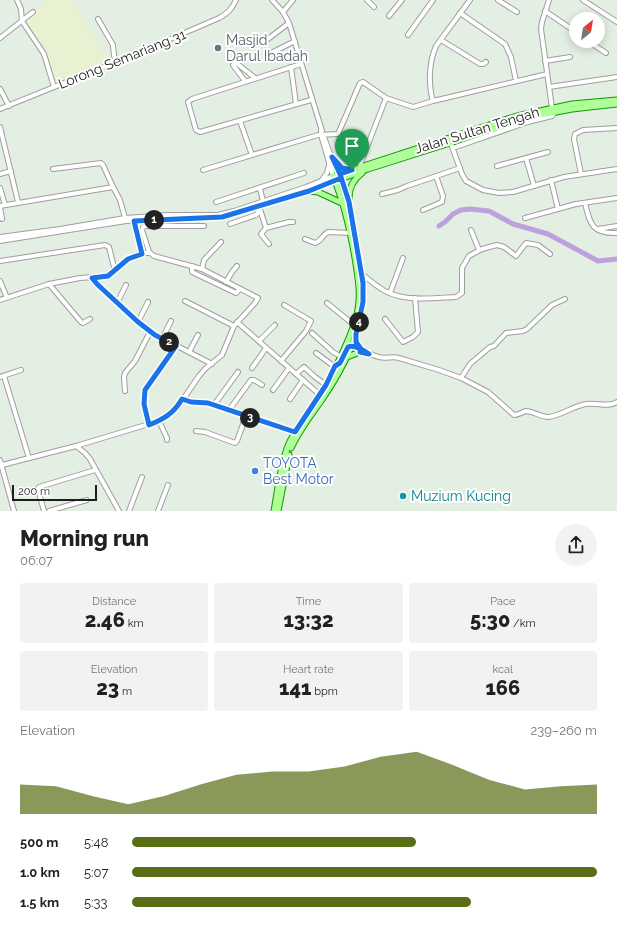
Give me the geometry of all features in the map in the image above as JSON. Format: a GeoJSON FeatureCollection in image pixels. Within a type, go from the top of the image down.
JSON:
{"type":"FeatureCollection","features":[{"type":"Feature","properties":{"kind":"main road","name":"Jalan Sultan Tengah"},"geometry":{"type":"LineString","coordinates":[[340,176],[452,146],[518,121],[553,110],[579,103],[617,100]]}},
{"type":"Feature","properties":{"kind":"main road","name":"Jalan Sultan Tengah"},"geometry":{"type":"LineString","coordinates":[[340,176],[352,170],[517,116],[553,110],[617,104]]}},
{"type":"Feature","properties":{"kind":"main road"},"geometry":{"type":"LineString","coordinates":[[331,159],[342,168],[352,170]]}},
{"type":"Feature","properties":{"kind":"main road"},"geometry":{"type":"LineString","coordinates":[[346,203],[356,179],[368,169]]}},
{"type":"Feature","properties":{"kind":"main road"},"geometry":{"type":"LineString","coordinates":[[274,511],[283,462],[289,444],[295,432],[326,385],[354,325],[358,310],[360,289],[346,203],[334,178],[340,176],[362,274],[363,302],[356,334],[347,357],[336,378],[292,445],[285,468],[278,511]]}},
{"type":"Feature","properties":{"kind":"main road"},"geometry":{"type":"LineString","coordinates":[[309,191],[318,192],[346,203]]}},
{"type":"Feature","properties":{"kind":"main road"},"geometry":{"type":"LineString","coordinates":[[347,357],[360,351],[356,342],[356,334]]}},
{"type":"Feature","properties":{"kind":"main road"},"geometry":{"type":"LineString","coordinates":[[335,367],[340,363],[348,347],[351,347]]}},
{"type":"Feature","properties":{"kind":"street"},"geometry":{"type":"LineString","coordinates":[[17,0],[21,9],[22,21],[44,54],[54,87]]}},
{"type":"Feature","properties":{"kind":"street","name":"Lorong Semariang 31"},"geometry":{"type":"LineString","coordinates":[[0,109],[219,18],[229,12],[236,0]]}},
{"type":"Feature","properties":{"kind":"street"},"geometry":{"type":"LineString","coordinates":[[272,0],[283,12],[289,23],[322,135],[331,159],[340,176]]}},
{"type":"Feature","properties":{"kind":"street"},"geometry":{"type":"LineString","coordinates":[[283,12],[293,0]]}},
{"type":"Feature","properties":{"kind":"street"},"geometry":{"type":"LineString","coordinates":[[367,0],[374,7]]}},
{"type":"Feature","properties":{"kind":"street"},"geometry":{"type":"LineString","coordinates":[[389,16],[402,0]]}},
{"type":"Feature","properties":{"kind":"street"},"geometry":{"type":"LineString","coordinates":[[408,35],[433,0]]}},
{"type":"Feature","properties":{"kind":"street"},"geometry":{"type":"LineString","coordinates":[[498,0],[517,12]]}},
{"type":"Feature","properties":{"kind":"street"},"geometry":{"type":"LineString","coordinates":[[549,0],[541,29],[553,110]]}},
{"type":"Feature","properties":{"kind":"street"},"geometry":{"type":"LineString","coordinates":[[583,0],[617,22]]}},
{"type":"Feature","properties":{"kind":"street"},"geometry":{"type":"LineString","coordinates":[[433,101],[430,83],[431,64],[434,51],[468,1]]}},
{"type":"Feature","properties":{"kind":"street"},"geometry":{"type":"LineString","coordinates":[[545,11],[569,27]]}},
{"type":"Feature","properties":{"kind":"street"},"geometry":{"type":"LineString","coordinates":[[0,38],[33,12]]}},
{"type":"Feature","properties":{"kind":"street"},"geometry":{"type":"LineString","coordinates":[[460,13],[506,44],[511,57],[516,81]]}},
{"type":"Feature","properties":{"kind":"street"},"geometry":{"type":"LineString","coordinates":[[98,19],[113,45],[114,56],[117,61]]}},
{"type":"Feature","properties":{"kind":"street"},"geometry":{"type":"LineString","coordinates":[[256,38],[261,42],[264,42],[289,23]]}},
{"type":"Feature","properties":{"kind":"street"},"geometry":{"type":"LineString","coordinates":[[441,40],[480,64],[486,62]]}},
{"type":"Feature","properties":{"kind":"street"},"geometry":{"type":"LineString","coordinates":[[273,52],[295,41]]}},
{"type":"Feature","properties":{"kind":"street"},"geometry":{"type":"LineString","coordinates":[[598,48],[606,53]]}},
{"type":"Feature","properties":{"kind":"street"},"geometry":{"type":"LineString","coordinates":[[545,61],[570,57]]}},
{"type":"Feature","properties":{"kind":"street"},"geometry":{"type":"LineString","coordinates":[[245,81],[233,65],[235,62],[255,78]]}},
{"type":"Feature","properties":{"kind":"street"},"geometry":{"type":"LineString","coordinates":[[301,64],[189,100],[188,102],[191,114],[196,130],[200,132],[311,100]]}},
{"type":"Feature","properties":{"kind":"street"},"geometry":{"type":"LineString","coordinates":[[291,67],[296,104]]}},
{"type":"Feature","properties":{"kind":"street"},"geometry":{"type":"LineString","coordinates":[[203,170],[322,135],[339,133],[361,82],[386,98],[413,107],[547,74]]}},
{"type":"Feature","properties":{"kind":"street"},"geometry":{"type":"LineString","coordinates":[[549,87],[617,77]]}},
{"type":"Feature","properties":{"kind":"street"},"geometry":{"type":"LineString","coordinates":[[0,89],[9,106]]}},
{"type":"Feature","properties":{"kind":"street"},"geometry":{"type":"LineString","coordinates":[[360,165],[386,98]]}},
{"type":"Feature","properties":{"kind":"street"},"geometry":{"type":"LineString","coordinates":[[240,121],[252,155]]}},
{"type":"Feature","properties":{"kind":"street"},"geometry":{"type":"LineString","coordinates":[[0,127],[18,202]]}},
{"type":"Feature","properties":{"kind":"street"},"geometry":{"type":"LineString","coordinates":[[581,174],[574,139],[575,134],[583,130],[617,128]]}},
{"type":"Feature","properties":{"kind":"street"},"geometry":{"type":"LineString","coordinates":[[452,146],[466,181],[483,190],[499,193],[507,193],[551,180],[617,169]]}},
{"type":"Feature","properties":{"kind":"street"},"geometry":{"type":"LineString","coordinates":[[497,166],[548,152]]}},
{"type":"Feature","properties":{"kind":"street"},"geometry":{"type":"LineString","coordinates":[[526,158],[534,186]]}},
{"type":"Feature","properties":{"kind":"street"},"geometry":{"type":"LineString","coordinates":[[331,159],[334,178]]}},
{"type":"Feature","properties":{"kind":"street"},"geometry":{"type":"LineString","coordinates":[[320,182],[328,170],[331,159]]}},
{"type":"Feature","properties":{"kind":"street"},"geometry":{"type":"LineString","coordinates":[[53,169],[101,163],[120,200],[125,218]]}},
{"type":"Feature","properties":{"kind":"street"},"geometry":{"type":"LineString","coordinates":[[382,194],[398,190],[460,168]]}},
{"type":"Feature","properties":{"kind":"street"},"geometry":{"type":"LineString","coordinates":[[0,174],[11,171]]}},
{"type":"Feature","properties":{"kind":"street"},"geometry":{"type":"LineString","coordinates":[[216,202],[304,174]]}},
{"type":"Feature","properties":{"kind":"street"},"geometry":{"type":"LineString","coordinates":[[423,210],[442,202],[443,196],[436,176]]}},
{"type":"Feature","properties":{"kind":"street"},"geometry":{"type":"LineString","coordinates":[[0,241],[134,221],[222,217],[258,207],[320,182],[334,178]]}},
{"type":"Feature","properties":{"kind":"street"},"geometry":{"type":"LineString","coordinates":[[0,237],[125,218],[218,214],[234,211],[263,201],[309,191],[334,178]]}},
{"type":"Feature","properties":{"kind":"street"},"geometry":{"type":"LineString","coordinates":[[551,180],[558,209]]}},
{"type":"Feature","properties":{"kind":"street"},"geometry":{"type":"LineString","coordinates":[[2,219],[0,206],[113,187]]}},
{"type":"Feature","properties":{"kind":"street"},"geometry":{"type":"LineString","coordinates":[[0,188],[5,205]]}},
{"type":"Feature","properties":{"kind":"street"},"geometry":{"type":"LineString","coordinates":[[260,189],[263,201]]}},
{"type":"Feature","properties":{"kind":"street"},"geometry":{"type":"LineString","coordinates":[[525,218],[585,203],[617,198]]}},
{"type":"Feature","properties":{"kind":"street"},"geometry":{"type":"LineString","coordinates":[[585,203],[593,227],[605,232],[617,233]]}},
{"type":"Feature","properties":{"kind":"street"},"geometry":{"type":"LineString","coordinates":[[230,224],[258,215],[258,207]]}},
{"type":"Feature","properties":{"kind":"street"},"geometry":{"type":"LineString","coordinates":[[258,207],[266,228]]}},
{"type":"Feature","properties":{"kind":"street"},"geometry":{"type":"LineString","coordinates":[[134,221],[142,254]]}},
{"type":"Feature","properties":{"kind":"street"},"geometry":{"type":"LineString","coordinates":[[269,244],[261,234],[266,228],[293,222]]}},
{"type":"Feature","properties":{"kind":"street"},"geometry":{"type":"LineString","coordinates":[[150,253],[142,230],[144,226],[204,226]]}},
{"type":"Feature","properties":{"kind":"street"},"geometry":{"type":"LineString","coordinates":[[598,229],[617,226]]}},
{"type":"Feature","properties":{"kind":"street"},"geometry":{"type":"LineString","coordinates":[[471,230],[479,250]]}},
{"type":"Feature","properties":{"kind":"street"},"geometry":{"type":"LineString","coordinates":[[305,239],[315,243],[321,240],[325,233],[328,232],[351,233]]}},
{"type":"Feature","properties":{"kind":"street"},"geometry":{"type":"LineString","coordinates":[[202,269],[204,260],[221,242]]}},
{"type":"Feature","properties":{"kind":"street"},"geometry":{"type":"LineString","coordinates":[[362,274],[390,293],[415,298],[449,297],[460,295],[462,291],[463,265],[469,256],[479,250],[501,245],[516,256],[526,243],[538,245],[550,254]]}},
{"type":"Feature","properties":{"kind":"street"},"geometry":{"type":"LineString","coordinates":[[0,261],[105,245],[109,247],[115,271]]}},
{"type":"Feature","properties":{"kind":"street"},"geometry":{"type":"LineString","coordinates":[[0,300],[49,284],[80,278],[108,276],[128,259],[150,253],[160,258],[202,269],[258,298],[234,326],[224,352],[220,358],[199,376],[177,408],[170,414],[149,425],[2,465]]}},
{"type":"Feature","properties":{"kind":"street"},"geometry":{"type":"LineString","coordinates":[[390,293],[403,258]]}},
{"type":"Feature","properties":{"kind":"street"},"geometry":{"type":"LineString","coordinates":[[192,266],[192,272],[236,293],[240,289]]}},
{"type":"Feature","properties":{"kind":"street"},"geometry":{"type":"LineString","coordinates":[[226,282],[237,266]]}},
{"type":"Feature","properties":{"kind":"street"},"geometry":{"type":"LineString","coordinates":[[92,278],[117,303],[150,332],[212,364]]}},
{"type":"Feature","properties":{"kind":"street"},"geometry":{"type":"LineString","coordinates":[[0,281],[6,298]]}},
{"type":"Feature","properties":{"kind":"street"},"geometry":{"type":"LineString","coordinates":[[363,283],[371,281]]}},
{"type":"Feature","properties":{"kind":"street"},"geometry":{"type":"LineString","coordinates":[[49,284],[81,322],[83,323],[90,319]]}},
{"type":"Feature","properties":{"kind":"street"},"geometry":{"type":"LineString","coordinates":[[117,303],[126,285]]}},
{"type":"Feature","properties":{"kind":"street"},"geometry":{"type":"LineString","coordinates":[[385,319],[402,341],[406,342],[418,332],[415,298]]}},
{"type":"Feature","properties":{"kind":"street"},"geometry":{"type":"LineString","coordinates":[[461,378],[470,364],[490,347],[494,346],[506,333],[523,331],[527,329],[552,305],[565,299]]}},
{"type":"Feature","properties":{"kind":"street"},"geometry":{"type":"LineString","coordinates":[[185,301],[234,326]]}},
{"type":"Feature","properties":{"kind":"street"},"geometry":{"type":"LineString","coordinates":[[138,322],[148,302]]}},
{"type":"Feature","properties":{"kind":"street"},"geometry":{"type":"LineString","coordinates":[[326,303],[354,325]]}},
{"type":"Feature","properties":{"kind":"street"},"geometry":{"type":"LineString","coordinates":[[281,361],[306,331],[311,320],[284,305]]}},
{"type":"Feature","properties":{"kind":"street"},"geometry":{"type":"LineString","coordinates":[[162,339],[171,321]]}},
{"type":"Feature","properties":{"kind":"street"},"geometry":{"type":"LineString","coordinates":[[238,322],[320,395]]}},
{"type":"Feature","properties":{"kind":"street"},"geometry":{"type":"LineString","coordinates":[[259,341],[275,325]]}},
{"type":"Feature","properties":{"kind":"street"},"geometry":{"type":"LineString","coordinates":[[125,391],[125,373],[135,361],[150,332]]}},
{"type":"Feature","properties":{"kind":"street"},"geometry":{"type":"LineString","coordinates":[[312,333],[340,356]]}},
{"type":"Feature","properties":{"kind":"street"},"geometry":{"type":"LineString","coordinates":[[188,352],[198,335]]}},
{"type":"Feature","properties":{"kind":"street"},"geometry":{"type":"LineString","coordinates":[[149,425],[144,404],[145,390],[176,346]]}},
{"type":"Feature","properties":{"kind":"street"},"geometry":{"type":"LineString","coordinates":[[351,347],[385,358],[399,358],[461,378],[488,392],[514,415],[526,411],[547,417],[576,406],[599,403],[613,405],[617,402]]}},
{"type":"Feature","properties":{"kind":"street"},"geometry":{"type":"LineString","coordinates":[[252,368],[266,348]]}},
{"type":"Feature","properties":{"kind":"street"},"geometry":{"type":"LineString","coordinates":[[316,353],[335,367]]}},
{"type":"Feature","properties":{"kind":"street"},"geometry":{"type":"LineString","coordinates":[[296,374],[304,367],[326,385]]}},
{"type":"Feature","properties":{"kind":"street"},"geometry":{"type":"LineString","coordinates":[[273,390],[289,368]]}},
{"type":"Feature","properties":{"kind":"street"},"geometry":{"type":"LineString","coordinates":[[21,370],[2,377],[29,458]]}},
{"type":"Feature","properties":{"kind":"street"},"geometry":{"type":"LineString","coordinates":[[214,405],[238,372]]}},
{"type":"Feature","properties":{"kind":"street"},"geometry":{"type":"LineString","coordinates":[[229,410],[251,380],[254,380],[262,385]]}},
{"type":"Feature","properties":{"kind":"street"},"geometry":{"type":"LineString","coordinates":[[290,399],[303,380]]}},
{"type":"Feature","properties":{"kind":"street"},"geometry":{"type":"LineString","coordinates":[[182,399],[191,402],[208,403],[295,432]]}},
{"type":"Feature","properties":{"kind":"street"},"geometry":{"type":"LineString","coordinates":[[196,431],[205,432],[236,442],[246,416]]}},
{"type":"Feature","properties":{"kind":"street"},"geometry":{"type":"LineString","coordinates":[[159,421],[167,440]]}},
{"type":"Feature","properties":{"kind":"street"},"geometry":{"type":"LineString","coordinates":[[85,453],[89,442]]}},
{"type":"Feature","properties":{"kind":"street"},"geometry":{"type":"LineString","coordinates":[[76,446],[90,459],[119,511]]}},
{"type":"Feature","properties":{"kind":"street"},"geometry":{"type":"LineString","coordinates":[[0,460],[14,511]]}},
{"type":"Feature","properties":{"kind":"street"},"geometry":{"type":"LineString","coordinates":[[44,511],[38,489],[40,486],[95,470]]}},
{"type":"Feature","properties":{"kind":"street"},"geometry":{"type":"LineString","coordinates":[[129,511],[142,477]]}},
{"type":"Feature","properties":{"kind":"street"},"geometry":{"type":"LineString","coordinates":[[158,511],[168,485]]}},
{"type":"Feature","properties":{"kind":"street"},"geometry":{"type":"LineString","coordinates":[[49,511],[87,500]]}},
{"type":"Feature","properties":{"kind":"shaded area"},"geometry":{"type":"Polygon","coordinates":[[[72,0],[108,59],[58,82],[43,50],[26,22],[45,1],[72,0]]]}},
{"type":"Feature","properties":{"kind":"waterway"},"geometry":{"type":"LineString","coordinates":[[439,226],[453,214],[461,210],[470,209],[489,211],[513,224],[548,234],[598,261],[617,259]]}},
{"type":"Feature","properties":{"kind":"place","name":"Masjid Darul Ibadah"},"geometry":{"type":"Point","coordinates":[218,48]}},
{"type":"Feature","properties":{"kind":"place","name":"TOYOTA Best Motor"},"geometry":{"type":"Point","coordinates":[255,471]}},
{"type":"Feature","properties":{"kind":"place","name":"Muzium Kucing"},"geometry":{"type":"Point","coordinates":[403,496]}},
{"type":"Feature","properties":{"kind":"route"},"geometry":{"type":"LineString","coordinates":[[352,170],[340,174],[341,178],[309,191],[222,217],[134,221],[142,254],[128,259],[108,276],[92,278],[117,303],[150,332],[176,346],[145,390],[144,404],[149,425],[170,414],[177,408],[182,399],[191,402],[208,403],[295,432],[326,385],[335,366],[340,363],[348,347],[352,346],[361,349],[369,354],[360,352],[361,349],[356,342],[356,334],[363,302],[363,283],[349,202],[340,174],[332,157],[342,168],[352,170]]}}]}
